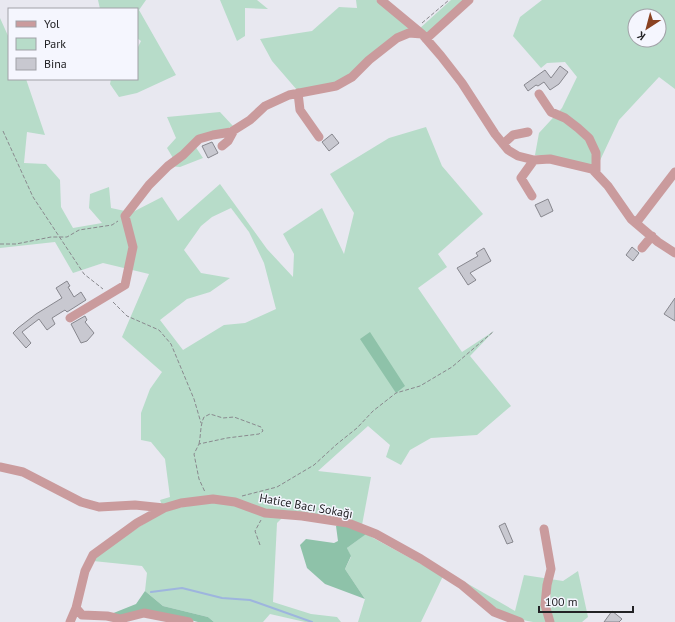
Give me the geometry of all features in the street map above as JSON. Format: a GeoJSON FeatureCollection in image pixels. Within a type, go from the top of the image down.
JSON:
{"type":"FeatureCollection","features":[{"type":"Feature","properties":{"kind":"street"},"geometry":{"type":"LineString","coordinates":[[381,0],[421,34],[462,83],[508,150],[518,156],[534,160],[550,159],[592,169],[608,186],[620,204],[636,223],[675,253]]}},
{"type":"Feature","properties":{"kind":"street"},"geometry":{"type":"LineString","coordinates":[[70,318],[125,285],[133,246],[125,216],[149,185],[168,166],[183,155],[200,139],[231,132],[250,120],[266,106],[289,95],[336,86],[352,77],[369,60],[397,38],[409,33],[421,34],[469,0]]}},
{"type":"Feature","properties":{"kind":"street"},"geometry":{"type":"LineString","coordinates":[[298,93],[300,110],[319,137]]}},
{"type":"Feature","properties":{"kind":"street"},"geometry":{"type":"LineString","coordinates":[[539,94],[551,112],[565,118],[588,138],[596,153],[596,173]]}},
{"type":"Feature","properties":{"kind":"street"},"geometry":{"type":"LineString","coordinates":[[222,146],[228,141],[234,130]]}},
{"type":"Feature","properties":{"kind":"street"},"geometry":{"type":"LineString","coordinates":[[503,144],[513,135],[528,132]]}},
{"type":"Feature","properties":{"kind":"street"},"geometry":{"type":"LineString","coordinates":[[532,196],[520,178],[534,160]]}},
{"type":"Feature","properties":{"kind":"street"},"geometry":{"type":"LineString","coordinates":[[636,223],[675,172]]}},
{"type":"Feature","properties":{"kind":"street"},"geometry":{"type":"LineString","coordinates":[[642,248],[652,236]]}},
{"type":"Feature","properties":{"kind":"street","name":"Hatice Bacı Sokağı"},"geometry":{"type":"LineString","coordinates":[[0,467],[23,472],[81,502],[99,506],[135,505],[164,508],[181,503],[213,499],[235,502],[265,513],[302,516],[348,524],[376,534],[422,560],[462,585],[494,612],[520,622]]}},
{"type":"Feature","properties":{"kind":"street"},"geometry":{"type":"LineString","coordinates":[[70,622],[76,608],[85,571],[93,555],[137,523],[164,508]]}},
{"type":"Feature","properties":{"kind":"street"},"geometry":{"type":"LineString","coordinates":[[544,529],[551,569],[545,605],[550,622]]}},
{"type":"Feature","properties":{"kind":"street"},"geometry":{"type":"LineString","coordinates":[[76,608],[82,616],[107,616],[120,620],[144,613],[189,622]]}},
{"type":"Feature","properties":{"kind":"path"},"geometry":{"type":"LineString","coordinates":[[421,34],[449,0]]}},
{"type":"Feature","properties":{"kind":"path"},"geometry":{"type":"LineString","coordinates":[[3,130],[33,197],[58,237],[84,274],[110,294],[113,302],[127,316],[159,330],[171,344],[194,399],[201,422],[199,444],[194,454],[199,479],[204,490],[213,499]]}},
{"type":"Feature","properties":{"kind":"path"},"geometry":{"type":"LineString","coordinates":[[0,244],[16,244],[37,239],[67,237],[79,230],[112,225],[125,216]]}},
{"type":"Feature","properties":{"kind":"path"},"geometry":{"type":"LineString","coordinates":[[236,497],[277,487],[314,465],[357,428],[373,411],[396,393],[420,386],[452,367],[494,332]]}},
{"type":"Feature","properties":{"kind":"path"},"geometry":{"type":"LineString","coordinates":[[199,444],[227,438],[259,434],[263,431],[261,427],[256,424],[234,417],[223,418],[210,414],[204,417],[201,422]]}},
{"type":"Feature","properties":{"kind":"path"},"geometry":{"type":"LineString","coordinates":[[260,545],[255,531],[265,513]]}},
{"type":"Feature","properties":{"kind":"green space"},"geometry":{"type":"Polygon","coordinates":[[[98,0],[146,0],[139,10],[176,75],[137,93],[119,97],[110,84],[111,80],[138,80],[138,47],[141,41],[138,39],[138,8],[100,8],[98,0]]]}},
{"type":"Feature","properties":{"kind":"green space"},"geometry":{"type":"Polygon","coordinates":[[[220,0],[257,0],[268,9],[245,8],[245,36],[237,41],[220,0]]]}},
{"type":"Feature","properties":{"kind":"green space"},"geometry":{"type":"Polygon","coordinates":[[[356,0],[376,0],[413,29],[335,85],[297,90],[272,61],[260,39],[312,31],[339,7],[357,8],[356,0]]]}},
{"type":"Feature","properties":{"kind":"green space"},"geometry":{"type":"Polygon","coordinates":[[[451,0],[467,0],[427,36],[419,29],[451,0]]]}},
{"type":"Feature","properties":{"kind":"green space"},"geometry":{"type":"Polygon","coordinates":[[[542,0],[675,0],[675,89],[659,77],[619,120],[596,169],[570,160],[535,155],[539,133],[562,108],[577,77],[565,62],[547,63],[541,68],[513,36],[520,17],[542,0]]]}},
{"type":"Feature","properties":{"kind":"green space"},"geometry":{"type":"Polygon","coordinates":[[[0,18],[8,36],[8,80],[26,80],[45,135],[27,132],[24,163],[46,164],[60,180],[61,207],[73,228],[102,223],[89,208],[90,194],[109,187],[111,208],[125,211],[125,216],[162,197],[178,221],[220,184],[267,249],[293,277],[294,254],[283,234],[322,208],[344,254],[354,213],[330,174],[389,138],[426,127],[442,166],[483,214],[438,254],[447,267],[418,288],[462,352],[494,331],[470,356],[511,406],[477,435],[431,438],[410,450],[401,465],[386,457],[390,445],[368,426],[318,471],[371,477],[362,525],[266,510],[237,500],[162,505],[160,500],[170,497],[165,459],[151,442],[141,440],[141,413],[150,389],[162,372],[122,337],[149,274],[103,263],[73,273],[55,242],[0,248],[0,18]],[[231,208],[212,217],[201,226],[184,250],[201,273],[230,278],[210,292],[187,299],[160,320],[183,350],[224,325],[245,323],[276,309],[264,263],[249,232],[231,208]]]}},
{"type":"Feature","properties":{"kind":"green space"},"geometry":{"type":"Polygon","coordinates":[[[220,112],[233,126],[201,140],[195,146],[203,158],[180,167],[168,166],[173,158],[167,148],[176,138],[167,117],[220,112]]]}},
{"type":"Feature","properties":{"kind":"green space"},"geometry":{"type":"Polygon","coordinates":[[[370,332],[405,386],[396,393],[360,339],[370,332]]]}},
{"type":"Feature","properties":{"kind":"green space"},"geometry":{"type":"Polygon","coordinates":[[[213,502],[235,505],[283,517],[277,523],[273,602],[311,614],[337,617],[341,622],[305,622],[270,614],[263,622],[214,622],[208,617],[163,606],[145,591],[147,573],[142,566],[93,561],[95,556],[165,510],[213,502]]]}},
{"type":"Feature","properties":{"kind":"green space"},"geometry":{"type":"Polygon","coordinates":[[[348,523],[369,532],[347,548],[351,556],[345,569],[365,599],[325,584],[307,568],[300,545],[306,539],[334,543],[338,541],[336,526],[348,523]]]}},
{"type":"Feature","properties":{"kind":"green space"},"geometry":{"type":"Polygon","coordinates":[[[366,534],[443,576],[421,622],[358,622],[365,599],[345,569],[351,557],[347,548],[366,534]]]}},
{"type":"Feature","properties":{"kind":"green space"},"geometry":{"type":"Polygon","coordinates":[[[578,571],[588,617],[582,622],[533,622],[512,617],[494,608],[463,581],[515,611],[524,575],[563,581],[578,571]]]}},
{"type":"Feature","properties":{"kind":"green space"},"geometry":{"type":"Polygon","coordinates":[[[145,591],[163,606],[208,617],[214,622],[198,622],[171,615],[120,618],[111,614],[136,604],[145,591]]]}},
{"type":"Feature","properties":{"kind":"building"},"geometry":{"type":"Polygon","coordinates":[[[560,66],[568,72],[559,84],[550,90],[544,82],[538,86],[536,85],[528,91],[524,85],[545,70],[551,78],[560,66]]]}},
{"type":"Feature","properties":{"kind":"building"},"geometry":{"type":"Polygon","coordinates":[[[332,134],[339,143],[329,151],[322,142],[332,134]]]}},
{"type":"Feature","properties":{"kind":"building"},"geometry":{"type":"Polygon","coordinates":[[[212,142],[218,153],[208,158],[202,146],[212,142]]]}},
{"type":"Feature","properties":{"kind":"building"},"geometry":{"type":"Polygon","coordinates":[[[548,199],[553,211],[541,217],[535,205],[548,199]]]}},
{"type":"Feature","properties":{"kind":"building"},"geometry":{"type":"Polygon","coordinates":[[[632,247],[639,253],[633,261],[626,255],[632,247]]]}},
{"type":"Feature","properties":{"kind":"building"},"geometry":{"type":"Polygon","coordinates":[[[484,248],[491,261],[470,273],[476,280],[468,285],[457,268],[478,256],[476,253],[484,248]]]}},
{"type":"Feature","properties":{"kind":"building"},"geometry":{"type":"Polygon","coordinates":[[[67,281],[70,286],[68,287],[74,297],[81,292],[86,300],[67,312],[65,310],[52,318],[55,324],[47,330],[39,319],[22,332],[31,343],[26,348],[13,333],[36,314],[62,298],[56,288],[67,281]]]}},
{"type":"Feature","properties":{"kind":"building"},"geometry":{"type":"Polygon","coordinates":[[[675,298],[675,321],[664,314],[675,298]]]}},
{"type":"Feature","properties":{"kind":"building"},"geometry":{"type":"Polygon","coordinates":[[[85,316],[87,320],[85,322],[94,333],[87,341],[81,343],[71,324],[85,316]]]}},
{"type":"Feature","properties":{"kind":"building"},"geometry":{"type":"Polygon","coordinates":[[[505,523],[513,542],[507,544],[499,526],[505,523]]]}},
{"type":"Feature","properties":{"kind":"building"},"geometry":{"type":"Polygon","coordinates":[[[612,611],[622,619],[619,622],[604,622],[612,611]]]}},
{"type":"Feature","properties":{"kind":"waterway"},"geometry":{"type":"LineString","coordinates":[[151,592],[182,588],[222,598],[250,600],[312,622]]}}]}
